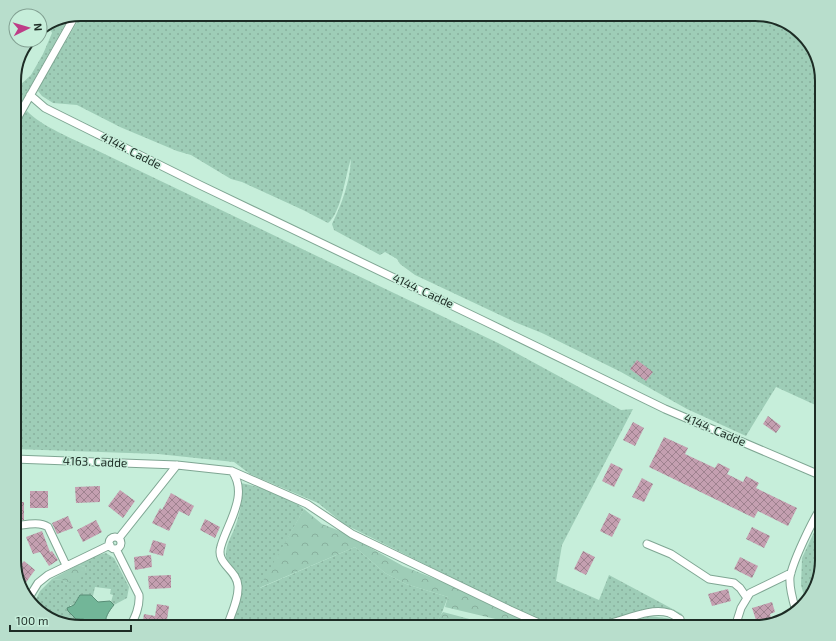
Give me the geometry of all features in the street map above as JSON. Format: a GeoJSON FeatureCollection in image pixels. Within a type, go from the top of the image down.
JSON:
{"type":"FeatureCollection","features":[{"type":"Feature","properties":{"kind":"street"},"geometry":{"type":"LineString","coordinates":[[21,111],[72,22]]}},
{"type":"Feature","properties":{"kind":"street","name":"4144. Cadde"},"geometry":{"type":"LineString","coordinates":[[30,95],[45,108],[193,182],[658,406],[815,473]]}},
{"type":"Feature","properties":{"kind":"street","name":"4163. Cadde"},"geometry":{"type":"LineString","coordinates":[[21,459],[177,465],[232,471],[307,504],[352,534],[532,620]]}},
{"type":"Feature","properties":{"kind":"street"},"geometry":{"type":"LineString","coordinates":[[119,538],[177,465]]}},
{"type":"Feature","properties":{"kind":"street"},"geometry":{"type":"LineString","coordinates":[[229,620],[238,586],[233,573],[220,558],[220,552],[235,512],[237,502],[237,478],[232,471]]}},
{"type":"Feature","properties":{"kind":"street"},"geometry":{"type":"LineString","coordinates":[[794,605],[790,578],[804,540],[815,519]]}},
{"type":"Feature","properties":{"kind":"street"},"geometry":{"type":"LineString","coordinates":[[21,525],[44,524],[48,527],[66,565]]}},
{"type":"Feature","properties":{"kind":"street"},"geometry":{"type":"LineString","coordinates":[[110,545],[112,538],[119,538]]}},
{"type":"Feature","properties":{"kind":"street"},"geometry":{"type":"LineString","coordinates":[[116,549],[120,547],[121,544],[119,538]]}},
{"type":"Feature","properties":{"kind":"street"},"geometry":{"type":"LineString","coordinates":[[647,544],[671,554],[709,580],[734,583],[747,598]]}},
{"type":"Feature","properties":{"kind":"street"},"geometry":{"type":"LineString","coordinates":[[31,593],[38,584],[48,575],[110,545]]}},
{"type":"Feature","properties":{"kind":"street"},"geometry":{"type":"LineString","coordinates":[[110,545],[116,549],[139,595],[137,611],[133,620]]}},
{"type":"Feature","properties":{"kind":"street"},"geometry":{"type":"LineString","coordinates":[[737,620],[741,608],[750,593],[791,574]]}},
{"type":"Feature","properties":{"kind":"street","name":"4163. Cadde"},"geometry":{"type":"LineString","coordinates":[[624,620],[645,613],[658,612],[670,613],[680,619]]}},
{"type":"Feature","properties":{"kind":"green space"},"geometry":{"type":"Polygon","coordinates":[[[78,21],[81,21],[755,21],[774,24],[792,33],[803,44],[813,65],[815,81],[815,405],[776,387],[746,436],[687,409],[621,372],[542,333],[517,323],[415,275],[400,264],[397,259],[385,252],[380,255],[334,230],[332,224],[345,192],[351,159],[337,211],[328,223],[242,182],[231,179],[191,155],[177,151],[120,127],[77,105],[53,103],[42,96],[38,91],[41,83],[78,21]]]}},
{"type":"Feature","properties":{"kind":"green space"},"geometry":{"type":"Polygon","coordinates":[[[66,23],[21,103],[21,84],[31,75],[46,48],[48,48],[48,42],[52,33],[51,30],[66,23]]]}},
{"type":"Feature","properties":{"kind":"green space"},"geometry":{"type":"Polygon","coordinates":[[[27,111],[40,122],[58,132],[498,343],[621,410],[633,409],[562,545],[556,581],[599,600],[609,575],[682,614],[684,620],[671,611],[661,608],[644,609],[612,620],[547,620],[536,618],[344,524],[318,503],[250,474],[234,462],[158,454],[21,449],[21,119],[27,111]]]}},
{"type":"Feature","properties":{"kind":"green space"},"geometry":{"type":"Polygon","coordinates":[[[241,483],[274,493],[304,509],[260,588],[355,547],[385,573],[406,584],[448,597],[441,615],[437,620],[234,620],[241,596],[237,571],[226,560],[226,555],[227,546],[240,511],[242,494],[241,483]]]}},
{"type":"Feature","properties":{"kind":"green space"},"geometry":{"type":"Polygon","coordinates":[[[304,509],[322,524],[340,531],[403,566],[448,584],[525,620],[500,620],[445,607],[448,597],[406,584],[385,573],[355,547],[259,588],[304,509]]]}},
{"type":"Feature","properties":{"kind":"green space"},"geometry":{"type":"Polygon","coordinates":[[[815,530],[814,568],[812,579],[804,595],[801,585],[802,558],[815,530]]]}},
{"type":"Feature","properties":{"kind":"green space"},"geometry":{"type":"Polygon","coordinates":[[[106,553],[114,558],[129,587],[127,598],[114,605],[111,602],[113,595],[110,594],[111,589],[95,587],[93,596],[79,596],[74,605],[70,605],[70,611],[73,616],[88,620],[62,617],[44,608],[36,600],[40,591],[52,579],[62,580],[66,583],[86,570],[85,567],[78,565],[95,556],[106,553]]]}},
{"type":"Feature","properties":{"kind":"green space"},"geometry":{"type":"Polygon","coordinates":[[[78,565],[85,567],[86,570],[82,577],[66,583],[62,580],[52,579],[78,565]]]}},
{"type":"Feature","properties":{"kind":"green space"},"geometry":{"type":"Polygon","coordinates":[[[443,612],[473,620],[437,620],[443,612]]]}},
{"type":"Feature","properties":{"kind":"green space"},"geometry":{"type":"Polygon","coordinates":[[[649,616],[674,620],[637,620],[649,616]]]}},
{"type":"Feature","properties":{"kind":"shaded area"},"geometry":{"type":"Polygon","coordinates":[[[80,595],[91,595],[98,602],[110,601],[114,605],[106,617],[106,620],[86,620],[76,619],[68,611],[67,608],[74,605],[80,595]]]}},
{"type":"Feature","properties":{"kind":"building"},"geometry":{"type":"Polygon","coordinates":[[[637,360],[653,372],[646,381],[630,369],[637,360]]]}},
{"type":"Feature","properties":{"kind":"building"},"geometry":{"type":"Polygon","coordinates":[[[768,416],[781,426],[776,433],[763,424],[768,416]]]}},
{"type":"Feature","properties":{"kind":"building"},"geometry":{"type":"Polygon","coordinates":[[[633,422],[644,428],[635,446],[623,440],[633,422]]]}},
{"type":"Feature","properties":{"kind":"building"},"geometry":{"type":"Polygon","coordinates":[[[664,437],[688,448],[685,454],[715,468],[718,463],[730,469],[727,474],[743,482],[746,476],[759,483],[756,488],[797,508],[788,526],[758,511],[754,518],[649,467],[664,437]]]}},
{"type":"Feature","properties":{"kind":"building"},"geometry":{"type":"Polygon","coordinates":[[[611,463],[623,469],[614,487],[602,481],[611,463]]]}},
{"type":"Feature","properties":{"kind":"building"},"geometry":{"type":"Polygon","coordinates":[[[642,478],[653,484],[644,502],[632,497],[642,478]]]}},
{"type":"Feature","properties":{"kind":"building"},"geometry":{"type":"Polygon","coordinates":[[[100,486],[100,502],[76,503],[75,487],[100,486]]]}},
{"type":"Feature","properties":{"kind":"building"},"geometry":{"type":"Polygon","coordinates":[[[120,490],[135,501],[123,518],[108,506],[120,490]]]}},
{"type":"Feature","properties":{"kind":"building"},"geometry":{"type":"Polygon","coordinates":[[[30,491],[48,491],[48,508],[30,508],[30,491]]]}},
{"type":"Feature","properties":{"kind":"building"},"geometry":{"type":"Polygon","coordinates":[[[171,493],[194,506],[189,516],[179,511],[169,531],[152,523],[160,508],[162,510],[171,493]]]}},
{"type":"Feature","properties":{"kind":"building"},"geometry":{"type":"Polygon","coordinates":[[[21,502],[24,502],[24,520],[21,520],[21,502]]]}},
{"type":"Feature","properties":{"kind":"building"},"geometry":{"type":"Polygon","coordinates":[[[609,513],[621,519],[612,537],[600,531],[609,513]]]}},
{"type":"Feature","properties":{"kind":"building"},"geometry":{"type":"Polygon","coordinates":[[[68,516],[73,528],[57,534],[52,523],[68,516]]]}},
{"type":"Feature","properties":{"kind":"building"},"geometry":{"type":"Polygon","coordinates":[[[205,519],[220,527],[215,538],[200,530],[205,519]]]}},
{"type":"Feature","properties":{"kind":"building"},"geometry":{"type":"Polygon","coordinates":[[[96,520],[102,532],[83,542],[77,530],[96,520]]]}},
{"type":"Feature","properties":{"kind":"building"},"geometry":{"type":"Polygon","coordinates":[[[752,527],[770,536],[764,548],[746,539],[752,527]]]}},
{"type":"Feature","properties":{"kind":"building"},"geometry":{"type":"Polygon","coordinates":[[[42,531],[50,552],[52,551],[58,560],[49,566],[40,552],[33,554],[26,537],[42,531]]]}},
{"type":"Feature","properties":{"kind":"building"},"geometry":{"type":"Polygon","coordinates":[[[153,540],[166,544],[163,556],[149,552],[153,540]]]}},
{"type":"Feature","properties":{"kind":"building"},"geometry":{"type":"Polygon","coordinates":[[[583,551],[595,557],[586,575],[574,569],[583,551]]]}},
{"type":"Feature","properties":{"kind":"building"},"geometry":{"type":"Polygon","coordinates":[[[151,555],[152,567],[135,570],[134,557],[151,555]]]}},
{"type":"Feature","properties":{"kind":"building"},"geometry":{"type":"Polygon","coordinates":[[[740,557],[758,566],[752,578],[734,569],[740,557]]]}},
{"type":"Feature","properties":{"kind":"building"},"geometry":{"type":"Polygon","coordinates":[[[24,561],[35,570],[26,583],[23,576],[21,565],[24,561]]]}},
{"type":"Feature","properties":{"kind":"building"},"geometry":{"type":"Polygon","coordinates":[[[171,575],[171,588],[149,589],[148,576],[171,575]]]}},
{"type":"Feature","properties":{"kind":"building"},"geometry":{"type":"Polygon","coordinates":[[[728,589],[731,601],[712,606],[708,594],[728,589]]]}},
{"type":"Feature","properties":{"kind":"building"},"geometry":{"type":"Polygon","coordinates":[[[772,602],[775,612],[770,614],[771,618],[756,620],[752,608],[772,602]]]}},
{"type":"Feature","properties":{"kind":"building"},"geometry":{"type":"Polygon","coordinates":[[[157,604],[169,606],[167,620],[143,620],[144,614],[155,616],[157,604]]]}}]}
